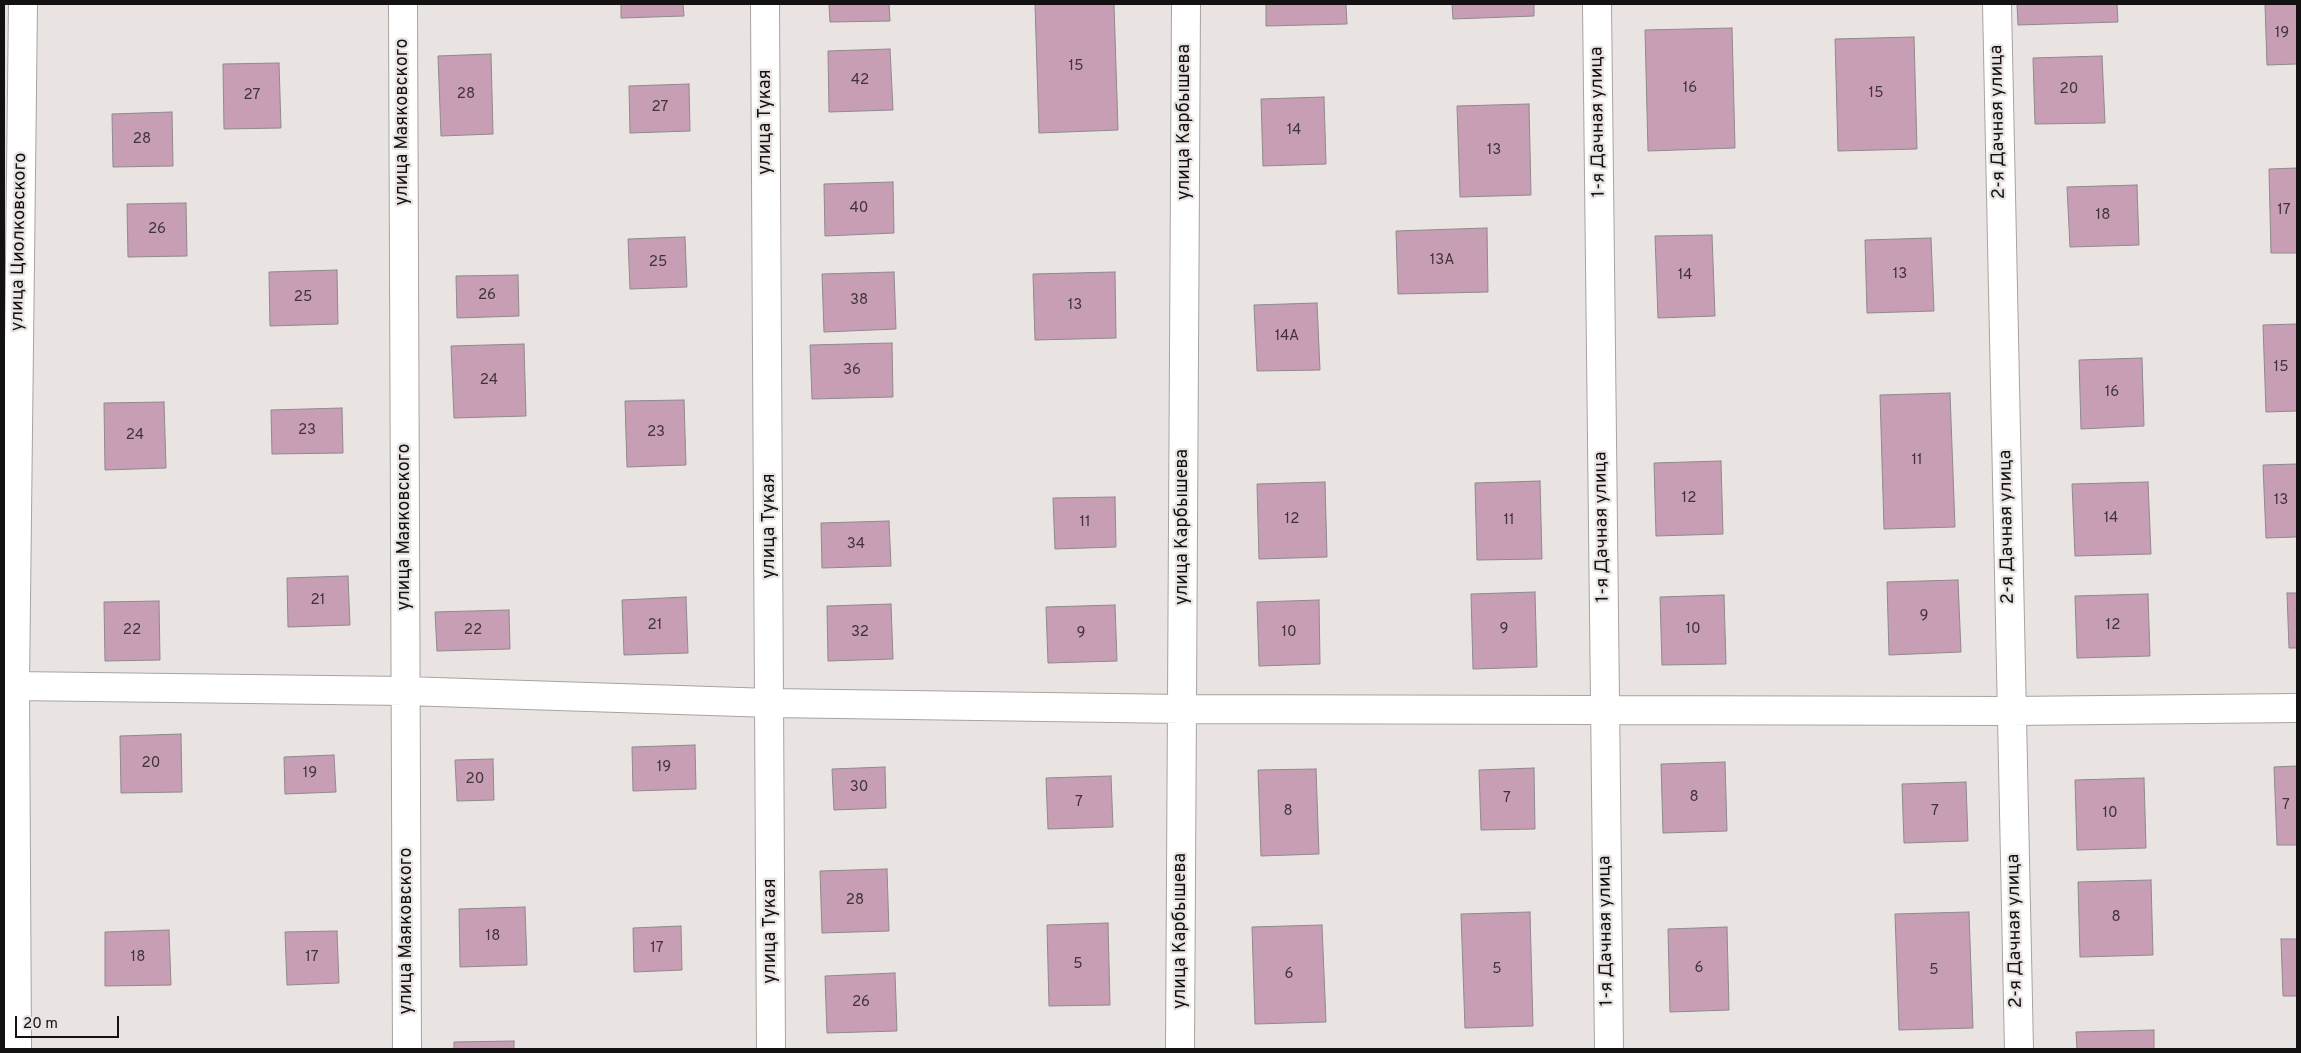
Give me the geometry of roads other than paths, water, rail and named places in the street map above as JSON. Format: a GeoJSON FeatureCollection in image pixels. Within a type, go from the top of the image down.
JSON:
{"type":"FeatureCollection","features":[{"type":"Feature","properties":{"kind":"street","name":"улица Циолковского"},"geometry":{"type":"LineString","coordinates":[[17,1049],[15,686],[23,4]]}},
{"type":"Feature","properties":{"kind":"street","name":"улица Маяковского"},"geometry":{"type":"LineString","coordinates":[[403,4],[407,1049]]}},
{"type":"Feature","properties":{"kind":"street","name":"улица Тукая"},"geometry":{"type":"LineString","coordinates":[[765,4],[771,703],[771,1049]]}},
{"type":"Feature","properties":{"kind":"street","name":"улица Карбышева"},"geometry":{"type":"LineString","coordinates":[[1180,1049],[1186,4]]}},
{"type":"Feature","properties":{"kind":"street","name":"1-я Дачная улица"},"geometry":{"type":"LineString","coordinates":[[1597,4],[1608,1049]]}},
{"type":"Feature","properties":{"kind":"street","name":"2-я Дачная улица"},"geometry":{"type":"LineString","coordinates":[[1997,4],[2019,1049]]}},
{"type":"Feature","properties":{"kind":"street"},"geometry":{"type":"LineString","coordinates":[[15,686],[405,691],[771,703],[1182,710],[2011,711],[2297,708]]}}]}
